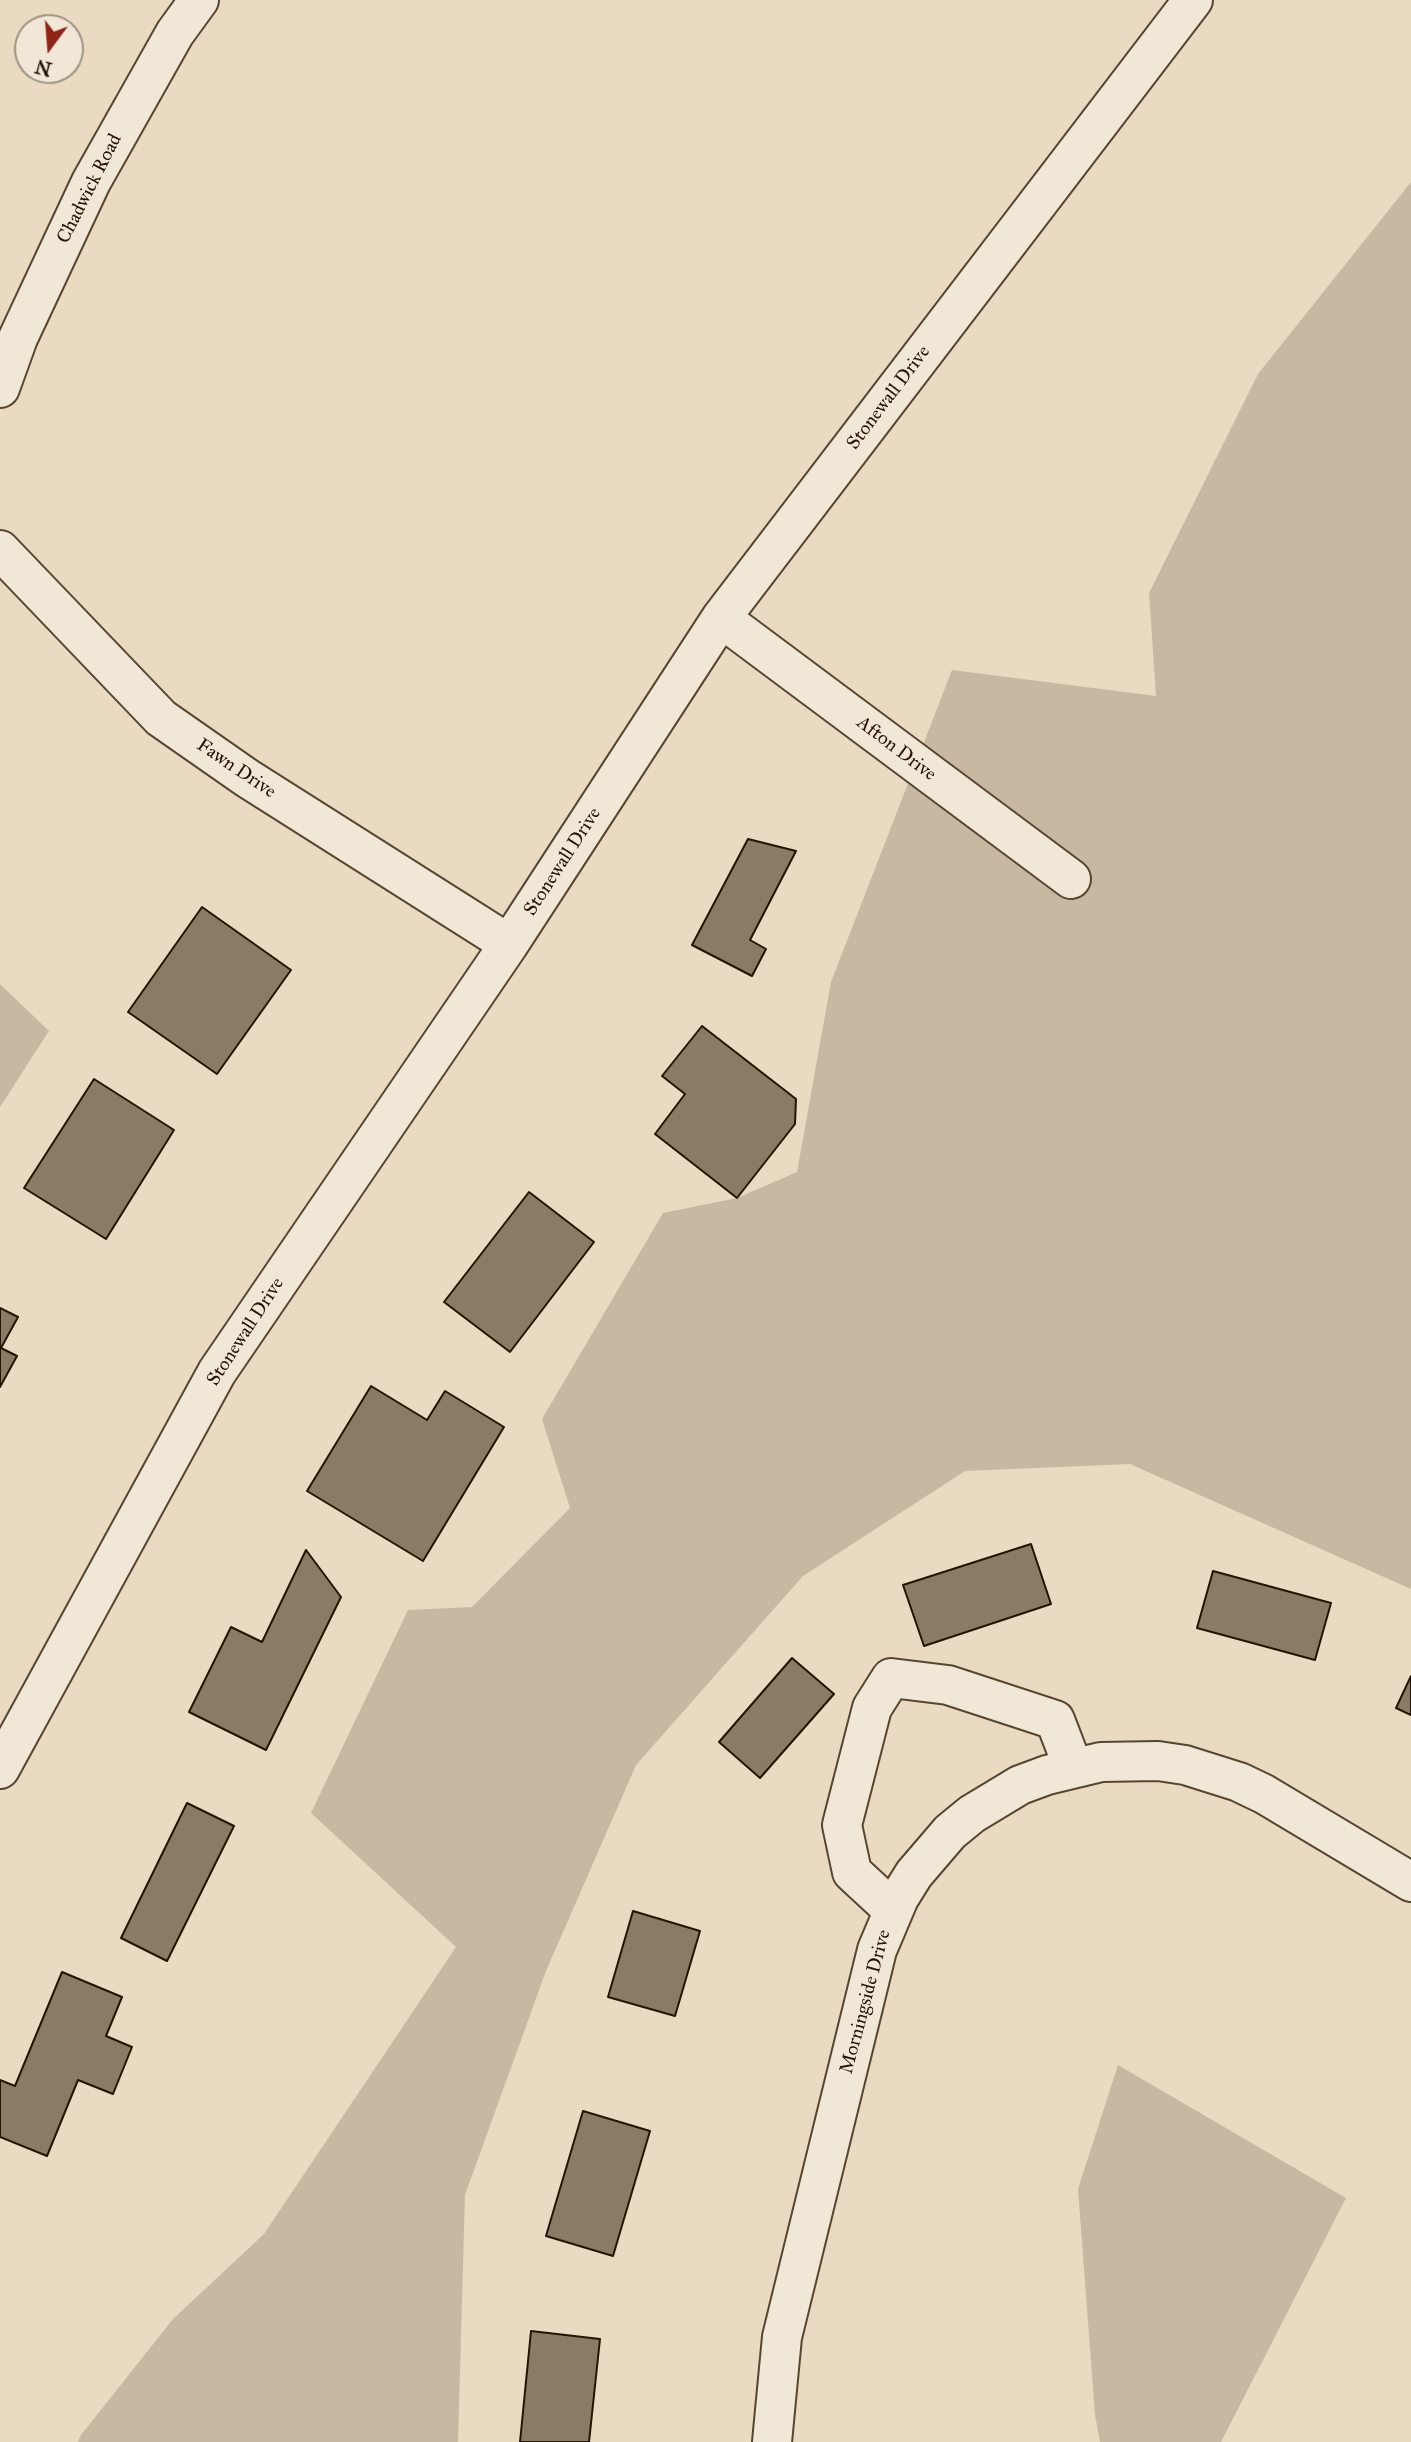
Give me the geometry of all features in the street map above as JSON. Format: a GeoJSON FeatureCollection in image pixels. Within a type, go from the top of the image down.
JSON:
{"type":"FeatureCollection","features":[{"type":"Feature","properties":{"kind":"street","name":"Chadwick Road"},"geometry":{"type":"LineString","coordinates":[[0,388],[18,338],[91,182],[175,33],[199,0]]}},
{"type":"Feature","properties":{"kind":"street","name":"Stonewall Drive"},"geometry":{"type":"LineString","coordinates":[[0,1769],[217,1372],[509,944],[722,618],[1193,0]]}},
{"type":"Feature","properties":{"kind":"street","name":"Fawn Drive"},"geometry":{"type":"LineString","coordinates":[[0,550],[161,719],[247,778],[509,944]]}},
{"type":"Feature","properties":{"kind":"street","name":"Afton Drive"},"geometry":{"type":"LineString","coordinates":[[722,618],[1071,879]]}},
{"type":"Feature","properties":{"kind":"street"},"geometry":{"type":"LineString","coordinates":[[893,1910],[852,1871],[842,1825],[872,1708],[891,1678],[948,1685],[1055,1720],[1073,1767]]}},
{"type":"Feature","properties":{"kind":"street","name":"Morningside Drive"},"geometry":{"type":"LineString","coordinates":[[772,2442],[782,2337],[877,1950],[893,1910],[914,1874],[950,1832],[972,1814],[1020,1785],[1073,1767],[1101,1762],[1158,1761],[1185,1765],[1239,1782],[1264,1794],[1411,1882]]}},
{"type":"Feature","properties":{"kind":"shaded area"},"geometry":{"type":"Polygon","coordinates":[[[1411,182],[1411,1589],[1130,1464],[965,1471],[803,1576],[636,1765],[546,1971],[465,2195],[458,2442],[78,2442],[173,2319],[264,2234],[456,1947],[311,1813],[408,1610],[472,1607],[570,1508],[542,1419],[663,1213],[737,1198],[797,1172],[831,982],[952,670],[1156,696],[1149,593],[1258,374],[1411,182]]]}},
{"type":"Feature","properties":{"kind":"shaded area"},"geometry":{"type":"Polygon","coordinates":[[[0,984],[49,1031],[0,1107],[0,984]]]}},
{"type":"Feature","properties":{"kind":"shaded area"},"geometry":{"type":"Polygon","coordinates":[[[1118,2065],[1346,2198],[1221,2442],[1100,2442],[1095,2415],[1078,2189],[1118,2065]]]}},
{"type":"Feature","properties":{"kind":"building"},"geometry":{"type":"Polygon","coordinates":[[[748,839],[796,851],[750,940],[766,949],[752,976],[692,945],[748,839]]]}},
{"type":"Feature","properties":{"kind":"building"},"geometry":{"type":"Polygon","coordinates":[[[202,907],[291,970],[217,1074],[128,1012],[202,907]]]}},
{"type":"Feature","properties":{"kind":"building"},"geometry":{"type":"Polygon","coordinates":[[[702,1026],[796,1099],[795,1124],[737,1198],[655,1134],[685,1094],[662,1076],[702,1026]]]}},
{"type":"Feature","properties":{"kind":"building"},"geometry":{"type":"Polygon","coordinates":[[[94,1079],[174,1130],[106,1239],[24,1188],[94,1079]]]}},
{"type":"Feature","properties":{"kind":"building"},"geometry":{"type":"Polygon","coordinates":[[[529,1192],[594,1242],[510,1352],[444,1302],[529,1192]]]}},
{"type":"Feature","properties":{"kind":"building"},"geometry":{"type":"Polygon","coordinates":[[[0,1308],[18,1317],[1,1348],[17,1356],[0,1387],[0,1308]]]}},
{"type":"Feature","properties":{"kind":"building"},"geometry":{"type":"Polygon","coordinates":[[[371,1386],[427,1420],[445,1391],[504,1427],[423,1561],[307,1491],[371,1386]]]}},
{"type":"Feature","properties":{"kind":"building"},"geometry":{"type":"Polygon","coordinates":[[[1031,1544],[1051,1604],[924,1646],[903,1585],[1031,1544]]]}},
{"type":"Feature","properties":{"kind":"building"},"geometry":{"type":"Polygon","coordinates":[[[306,1550],[341,1597],[266,1750],[189,1712],[231,1627],[262,1642],[306,1550]]]}},
{"type":"Feature","properties":{"kind":"building"},"geometry":{"type":"Polygon","coordinates":[[[1213,1571],[1331,1603],[1315,1660],[1197,1628],[1213,1571]]]}},
{"type":"Feature","properties":{"kind":"building"},"geometry":{"type":"Polygon","coordinates":[[[792,1658],[834,1694],[760,1778],[719,1742],[792,1658]]]}},
{"type":"Feature","properties":{"kind":"building"},"geometry":{"type":"Polygon","coordinates":[[[1411,1676],[1411,1715],[1396,1708],[1411,1676]]]}},
{"type":"Feature","properties":{"kind":"building"},"geometry":{"type":"Polygon","coordinates":[[[187,1803],[234,1826],[167,1961],[121,1938],[187,1803]]]}},
{"type":"Feature","properties":{"kind":"building"},"geometry":{"type":"Polygon","coordinates":[[[633,1911],[700,1931],[675,2016],[608,1997],[633,1911]]]}},
{"type":"Feature","properties":{"kind":"building"},"geometry":{"type":"Polygon","coordinates":[[[62,1972],[122,1997],[106,2036],[132,2047],[113,2094],[78,2080],[47,2156],[0,2137],[0,2080],[15,2086],[62,1972]]]}},
{"type":"Feature","properties":{"kind":"building"},"geometry":{"type":"Polygon","coordinates":[[[583,2111],[650,2131],[613,2256],[546,2236],[583,2111]]]}},
{"type":"Feature","properties":{"kind":"building"},"geometry":{"type":"Polygon","coordinates":[[[531,2331],[600,2339],[589,2442],[520,2442],[531,2331]]]}}]}
